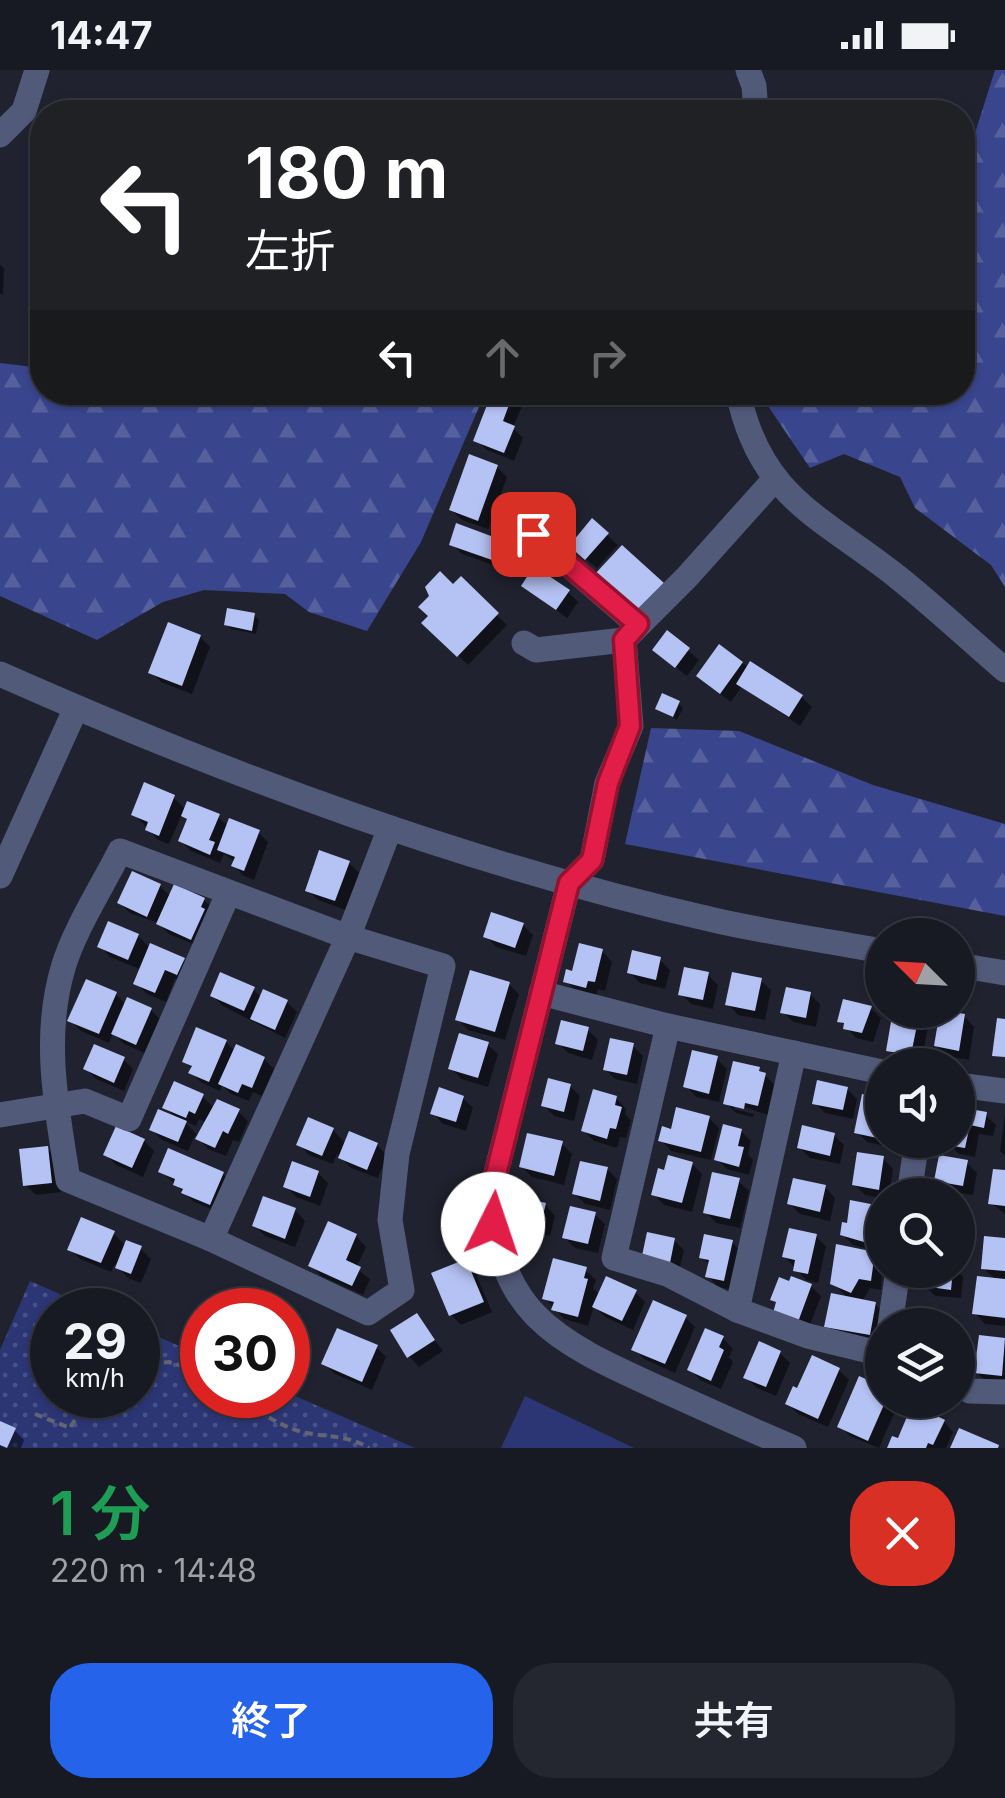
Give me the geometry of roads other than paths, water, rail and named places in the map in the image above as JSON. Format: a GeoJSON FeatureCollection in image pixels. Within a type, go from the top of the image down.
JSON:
{"type":"FeatureCollection","features":[{"type":"Feature","properties":{"kind":"street"},"geometry":{"type":"LineString","coordinates":[[0,135],[24,111],[37,70]]}},
{"type":"Feature","properties":{"kind":"street"},"geometry":{"type":"LineString","coordinates":[[748,70],[755,100]]}},
{"type":"Feature","properties":{"kind":"street"},"geometry":{"type":"LineString","coordinates":[[741,405],[751,441],[774,480],[791,498],[900,579],[1005,670]]}},
{"type":"Feature","properties":{"kind":"street"},"geometry":{"type":"LineString","coordinates":[[524,643],[536,650],[631,632],[687,577],[774,480]]}},
{"type":"Feature","properties":{"kind":"street"},"geometry":{"type":"LineString","coordinates":[[533,534],[631,632],[630,726],[608,783],[592,860],[569,883],[494,1182],[493,1224],[500,1260],[522,1299],[555,1334],[596,1359],[764,1442],[794,1448]]}},
{"type":"Feature","properties":{"kind":"street"},"geometry":{"type":"LineString","coordinates":[[0,674],[290,794],[390,828],[569,883],[719,921],[865,948]]}},
{"type":"Feature","properties":{"kind":"street"},"geometry":{"type":"LineString","coordinates":[[0,876],[76,708]]}},
{"type":"Feature","properties":{"kind":"street"},"geometry":{"type":"LineString","coordinates":[[211,1239],[348,938],[390,828]]}},
{"type":"Feature","properties":{"kind":"street"},"geometry":{"type":"LineString","coordinates":[[120,851],[348,938],[443,966],[397,1154],[390,1220],[402,1290],[368,1312],[211,1239],[68,1180],[50,1051],[63,965],[120,851]]}},
{"type":"Feature","properties":{"kind":"street"},"geometry":{"type":"LineString","coordinates":[[0,1114],[85,1102],[129,1119],[228,894]]}},
{"type":"Feature","properties":{"kind":"street"},"geometry":{"type":"LineString","coordinates":[[975,967],[1005,973]]}},
{"type":"Feature","properties":{"kind":"street"},"geometry":{"type":"LineString","coordinates":[[541,993],[668,1026],[865,1068]]}},
{"type":"Feature","properties":{"kind":"street"},"geometry":{"type":"LineString","coordinates":[[668,1026],[614,1258],[667,1274],[738,1310],[808,1336],[865,1350]]}},
{"type":"Feature","properties":{"kind":"street"},"geometry":{"type":"LineString","coordinates":[[738,1310],[794,1052]]}},
{"type":"Feature","properties":{"kind":"street"},"geometry":{"type":"LineString","coordinates":[[975,1087],[1005,1091]]}},
{"type":"Feature","properties":{"kind":"street"},"geometry":{"type":"LineString","coordinates":[[975,1391],[1005,1392]]}}]}
